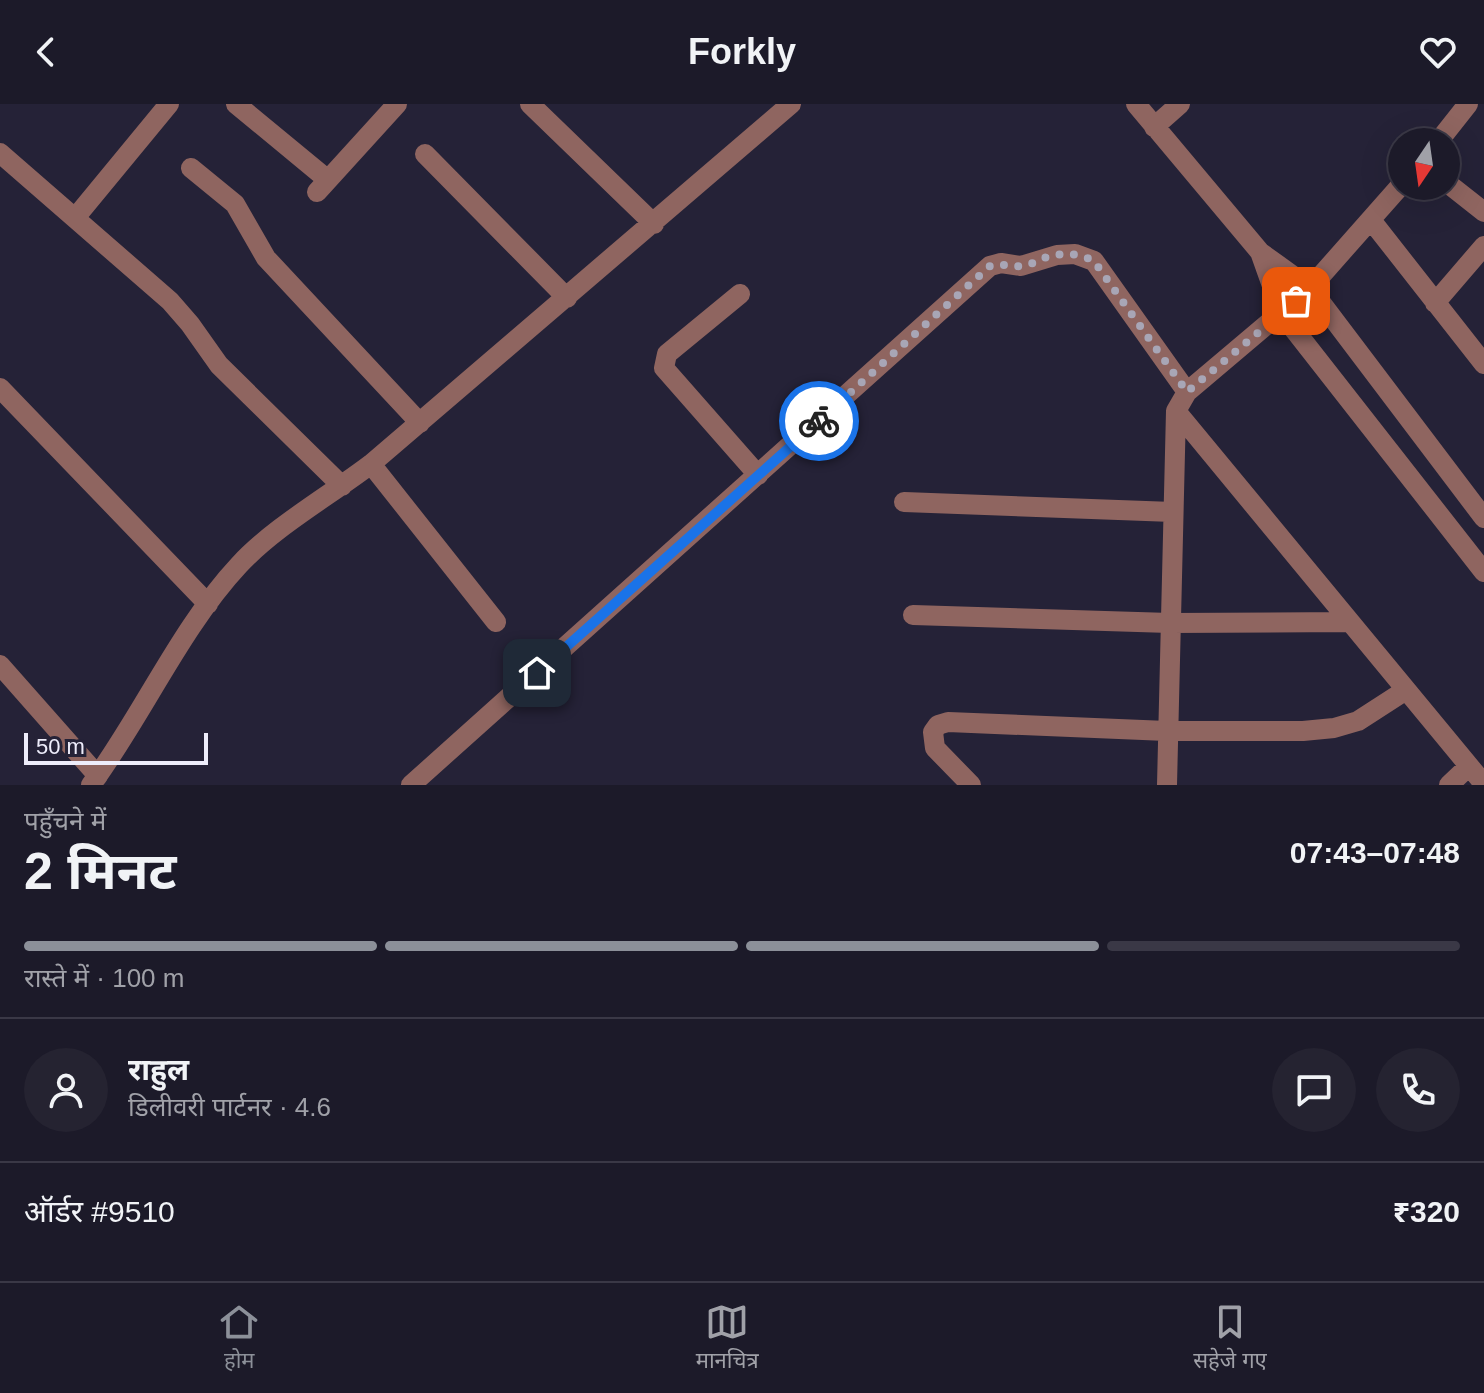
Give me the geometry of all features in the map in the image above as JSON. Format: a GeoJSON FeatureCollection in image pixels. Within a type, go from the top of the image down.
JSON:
{"type":"FeatureCollection","features":[{"type":"Feature","properties":{"kind":"street"},"geometry":{"type":"LineString","coordinates":[[75,218],[169,104]]}},
{"type":"Feature","properties":{"kind":"street"},"geometry":{"type":"LineString","coordinates":[[236,104],[323,186],[397,104]]}},
{"type":"Feature","properties":{"kind":"street"},"geometry":{"type":"LineString","coordinates":[[530,104],[654,224]]}},
{"type":"Feature","properties":{"kind":"street"},"geometry":{"type":"LineString","coordinates":[[0,665],[94,781],[208,604],[240,564],[301,514],[371,464],[791,104]]}},
{"type":"Feature","properties":{"kind":"street"},"geometry":{"type":"LineString","coordinates":[[1136,104],[1260,252],[1310,288],[1484,518]]}},
{"type":"Feature","properties":{"kind":"street"},"geometry":{"type":"LineString","coordinates":[[1154,127],[1180,104]]}},
{"type":"Feature","properties":{"kind":"street"},"geometry":{"type":"LineString","coordinates":[[1449,128],[1468,104]]}},
{"type":"Feature","properties":{"kind":"street"},"geometry":{"type":"LineString","coordinates":[[0,153],[170,301],[219,365],[342,486]]}},
{"type":"Feature","properties":{"kind":"street"},"geometry":{"type":"LineString","coordinates":[[425,154],[567,298]]}},
{"type":"Feature","properties":{"kind":"street"},"geometry":{"type":"LineString","coordinates":[[191,168],[235,204],[266,258],[420,423]]}},
{"type":"Feature","properties":{"kind":"street"},"geometry":{"type":"LineString","coordinates":[[1460,193],[1484,212]]}},
{"type":"Feature","properties":{"kind":"street"},"geometry":{"type":"LineString","coordinates":[[1167,785],[1176,411],[1187,392],[1310,288],[1388,200]]}},
{"type":"Feature","properties":{"kind":"street"},"geometry":{"type":"LineString","coordinates":[[1371,220],[1484,364]]}},
{"type":"Feature","properties":{"kind":"street"},"geometry":{"type":"LineString","coordinates":[[1435,303],[1484,246]]}},
{"type":"Feature","properties":{"kind":"street"},"geometry":{"type":"LineString","coordinates":[[1260,252],[1282,314],[1484,572]]}},
{"type":"Feature","properties":{"kind":"street"},"geometry":{"type":"LineString","coordinates":[[411,785],[981,271],[1001,263],[1021,266],[1066,254],[1085,256],[1094,261],[1187,392]]}},
{"type":"Feature","properties":{"kind":"street"},"geometry":{"type":"LineString","coordinates":[[740,294],[667,354],[664,368],[758,475]]}},
{"type":"Feature","properties":{"kind":"street"},"geometry":{"type":"LineString","coordinates":[[0,388],[208,604]]}},
{"type":"Feature","properties":{"kind":"street"},"geometry":{"type":"LineString","coordinates":[[1176,411],[1484,784]]}},
{"type":"Feature","properties":{"kind":"street"},"geometry":{"type":"LineString","coordinates":[[371,464],[496,622]]}},
{"type":"Feature","properties":{"kind":"street"},"geometry":{"type":"LineString","coordinates":[[904,502],[1173,512]]}},
{"type":"Feature","properties":{"kind":"street"},"geometry":{"type":"LineString","coordinates":[[913,615],[1170,623],[1350,622]]}},
{"type":"Feature","properties":{"kind":"street"},"geometry":{"type":"LineString","coordinates":[[971,785],[935,748],[933,732],[938,725],[948,722],[1167,731],[1303,731],[1334,728],[1358,721],[1406,690]]}},
{"type":"Feature","properties":{"kind":"street"},"geometry":{"type":"LineString","coordinates":[[1449,785],[1469,766]]}},
{"type":"Feature","properties":{"kind":"way so far"},"geometry":{"type":"LineString","coordinates":[[819,421],[981,271],[1001,263],[1021,266],[1057,255],[1075,254],[1094,261],[1187,392],[1296,301]]}},
{"type":"Feature","properties":{"kind":"route"},"geometry":{"type":"LineString","coordinates":[[537,673],[819,421]]}}]}
